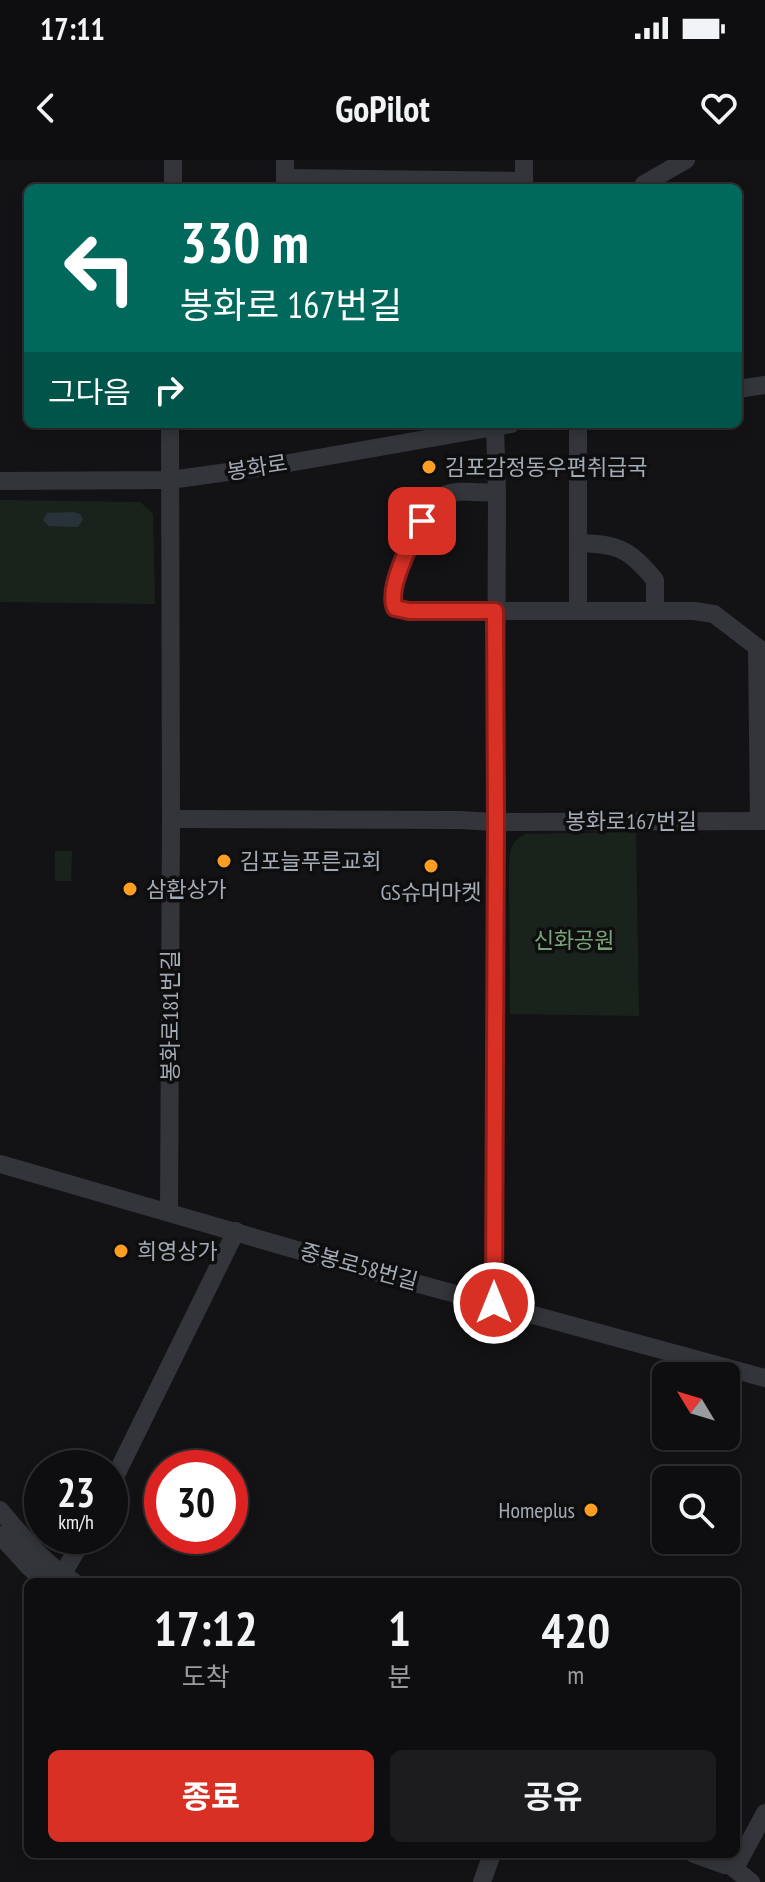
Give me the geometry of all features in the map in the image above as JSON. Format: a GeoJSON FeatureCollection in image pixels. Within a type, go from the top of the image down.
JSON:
{"type":"FeatureCollection","features":[{"type":"Feature","properties":{"kind":"street"},"geometry":{"type":"LineString","coordinates":[[173,160],[173,184]]}},
{"type":"Feature","properties":{"kind":"street"},"geometry":{"type":"LineString","coordinates":[[524,160],[524,184]]}},
{"type":"Feature","properties":{"kind":"street"},"geometry":{"type":"LineString","coordinates":[[644,184],[686,160]]}},
{"type":"Feature","properties":{"kind":"street"},"geometry":{"type":"LineString","coordinates":[[285,175],[500,184]]}},
{"type":"Feature","properties":{"kind":"street"},"geometry":{"type":"LineString","coordinates":[[742,388],[765,385]]}},
{"type":"Feature","properties":{"kind":"street","name":"봉화로181번길"},"geometry":{"type":"LineString","coordinates":[[169,1212],[170,428]]}},
{"type":"Feature","properties":{"kind":"street","name":"봉화로"},"geometry":{"type":"LineString","coordinates":[[0,481],[170,480],[272,466],[486,428]]}},
{"type":"Feature","properties":{"kind":"street"},"geometry":{"type":"LineString","coordinates":[[494,1303],[495,611],[497,493],[503,428]]}},
{"type":"Feature","properties":{"kind":"street"},"geometry":{"type":"LineString","coordinates":[[578,428],[578,611]]}},
{"type":"Feature","properties":{"kind":"street"},"geometry":{"type":"LineString","coordinates":[[497,493],[445,494],[430,506],[409,544],[392,604],[398,610],[409,611],[694,611],[714,614],[761,650],[762,821]]}},
{"type":"Feature","properties":{"kind":"street"},"geometry":{"type":"LineString","coordinates":[[579,543],[610,545],[640,562],[655,580],[655,611]]}},
{"type":"Feature","properties":{"kind":"street"},"geometry":{"type":"LineString","coordinates":[[171,819],[496,822]]}},
{"type":"Feature","properties":{"kind":"street","name":"봉화로167번길"},"geometry":{"type":"LineString","coordinates":[[496,822],[762,821]]}},
{"type":"Feature","properties":{"kind":"street","name":"중봉로58번길"},"geometry":{"type":"LineString","coordinates":[[0,1164],[349,1265],[765,1378]]}},
{"type":"Feature","properties":{"kind":"street"},"geometry":{"type":"LineString","coordinates":[[128,1450],[236,1231]]}},
{"type":"Feature","properties":{"kind":"street"},"geometry":{"type":"LineString","coordinates":[[0,1510],[58,1578]]}},
{"type":"Feature","properties":{"kind":"street"},"geometry":{"type":"LineString","coordinates":[[0,1535],[29,1567],[55,1578]]}},
{"type":"Feature","properties":{"kind":"street"},"geometry":{"type":"LineString","coordinates":[[61,1578],[75,1554]]}},
{"type":"Feature","properties":{"kind":"street"},"geometry":{"type":"LineString","coordinates":[[735,1868],[765,1813]]}},
{"type":"Feature","properties":{"kind":"street"},"geometry":{"type":"LineString","coordinates":[[482,1882],[491,1858]]}},
{"type":"Feature","properties":{"kind":"street"},"geometry":{"type":"LineString","coordinates":[[706,1858],[735,1868]]}},
{"type":"Feature","properties":{"kind":"street"},"geometry":{"type":"LineString","coordinates":[[721,1858],[751,1882]]}},
{"type":"Feature","properties":{"kind":"green space"},"geometry":{"type":"Polygon","coordinates":[[[0,500],[140,502],[153,514],[155,604],[0,602],[0,500]]]}},
{"type":"Feature","properties":{"kind":"green space","name":"신화공원"},"geometry":{"type":"Polygon","coordinates":[[[636,832],[639,1016],[510,1014],[509,867],[514,843],[526,834],[636,832]]]}},
{"type":"Feature","properties":{"kind":"green space"},"geometry":{"type":"Polygon","coordinates":[[[55,851],[72,851],[71,881],[55,881],[55,851]]]}},
{"type":"Feature","properties":{"kind":"shaded area"},"geometry":{"type":"Polygon","coordinates":[[[73,512],[83,519],[78,527],[49,526],[43,520],[47,513],[73,512]]]}},
{"type":"Feature","properties":{"kind":"place","name":"김포감정동우편취급국"},"geometry":{"type":"Point","coordinates":[429,467]}},
{"type":"Feature","properties":{"kind":"place","name":"김포늘푸른교회"},"geometry":{"type":"Point","coordinates":[224,861]}},
{"type":"Feature","properties":{"kind":"place","name":"GS슈머마켓"},"geometry":{"type":"Point","coordinates":[431,866]}},
{"type":"Feature","properties":{"kind":"place","name":"삼환상가"},"geometry":{"type":"Point","coordinates":[130,889]}},
{"type":"Feature","properties":{"kind":"place","name":"희영상가"},"geometry":{"type":"Point","coordinates":[121,1251]}},
{"type":"Feature","properties":{"kind":"place","name":"Homeplus"},"geometry":{"type":"Point","coordinates":[591,1510]}},
{"type":"Feature","properties":{"kind":"route"},"geometry":{"type":"LineString","coordinates":[[422,521],[409,544],[393,594],[392,604],[395,608],[409,611],[495,611],[494,1303]]}}]}
